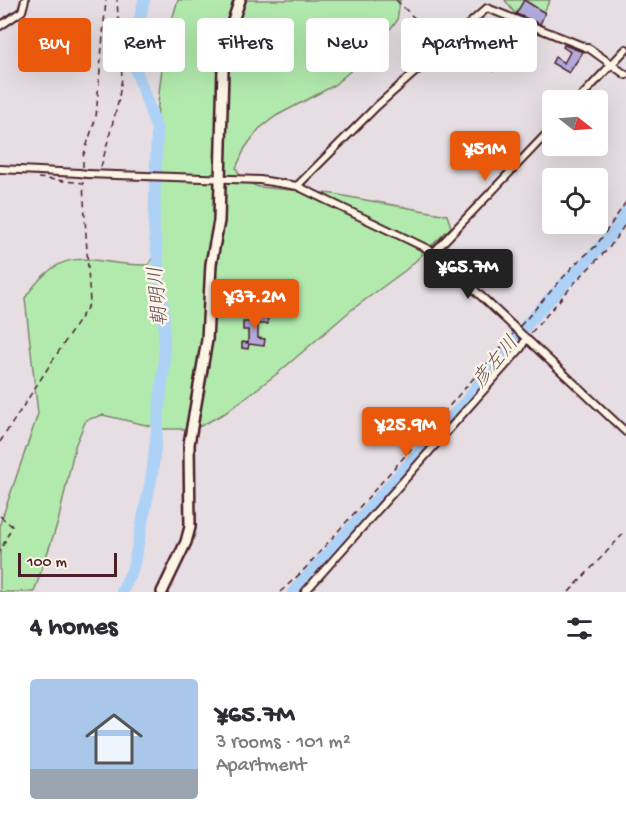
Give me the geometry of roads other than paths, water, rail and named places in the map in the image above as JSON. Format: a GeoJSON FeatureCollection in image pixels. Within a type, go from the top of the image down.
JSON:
{"type":"FeatureCollection","features":[{"type":"Feature","properties":{"kind":"street"},"geometry":{"type":"LineString","coordinates":[[0,26],[22,10],[25,0]]}},
{"type":"Feature","properties":{"kind":"street"},"geometry":{"type":"LineString","coordinates":[[162,592],[186,542],[190,527],[189,444],[207,340],[211,264],[219,221],[215,178],[223,68],[230,29],[240,0]]}},
{"type":"Feature","properties":{"kind":"street"},"geometry":{"type":"LineString","coordinates":[[297,186],[377,106],[487,8],[590,49],[626,75]]}},
{"type":"Feature","properties":{"kind":"street"},"geometry":{"type":"LineString","coordinates":[[587,90],[626,49]]}},
{"type":"Feature","properties":{"kind":"street"},"geometry":{"type":"LineString","coordinates":[[434,252],[542,139]]}},
{"type":"Feature","properties":{"kind":"street"},"geometry":{"type":"LineString","coordinates":[[0,169],[270,181],[297,186],[434,252],[626,432]]}},
{"type":"Feature","properties":{"kind":"street"},"geometry":{"type":"LineString","coordinates":[[304,592],[521,348],[525,338]]}},
{"type":"Feature","properties":{"kind":"waterway","name":"朝明川"},"geometry":{"type":"LineString","coordinates":[[122,592],[133,568],[152,475],[164,365],[164,313],[154,229],[157,130],[135,67],[135,41],[144,0]]}},
{"type":"Feature","properties":{"kind":"waterway","name":"彦左川"},"geometry":{"type":"LineString","coordinates":[[293,592],[469,398],[520,333],[603,244],[626,212]]}}]}
